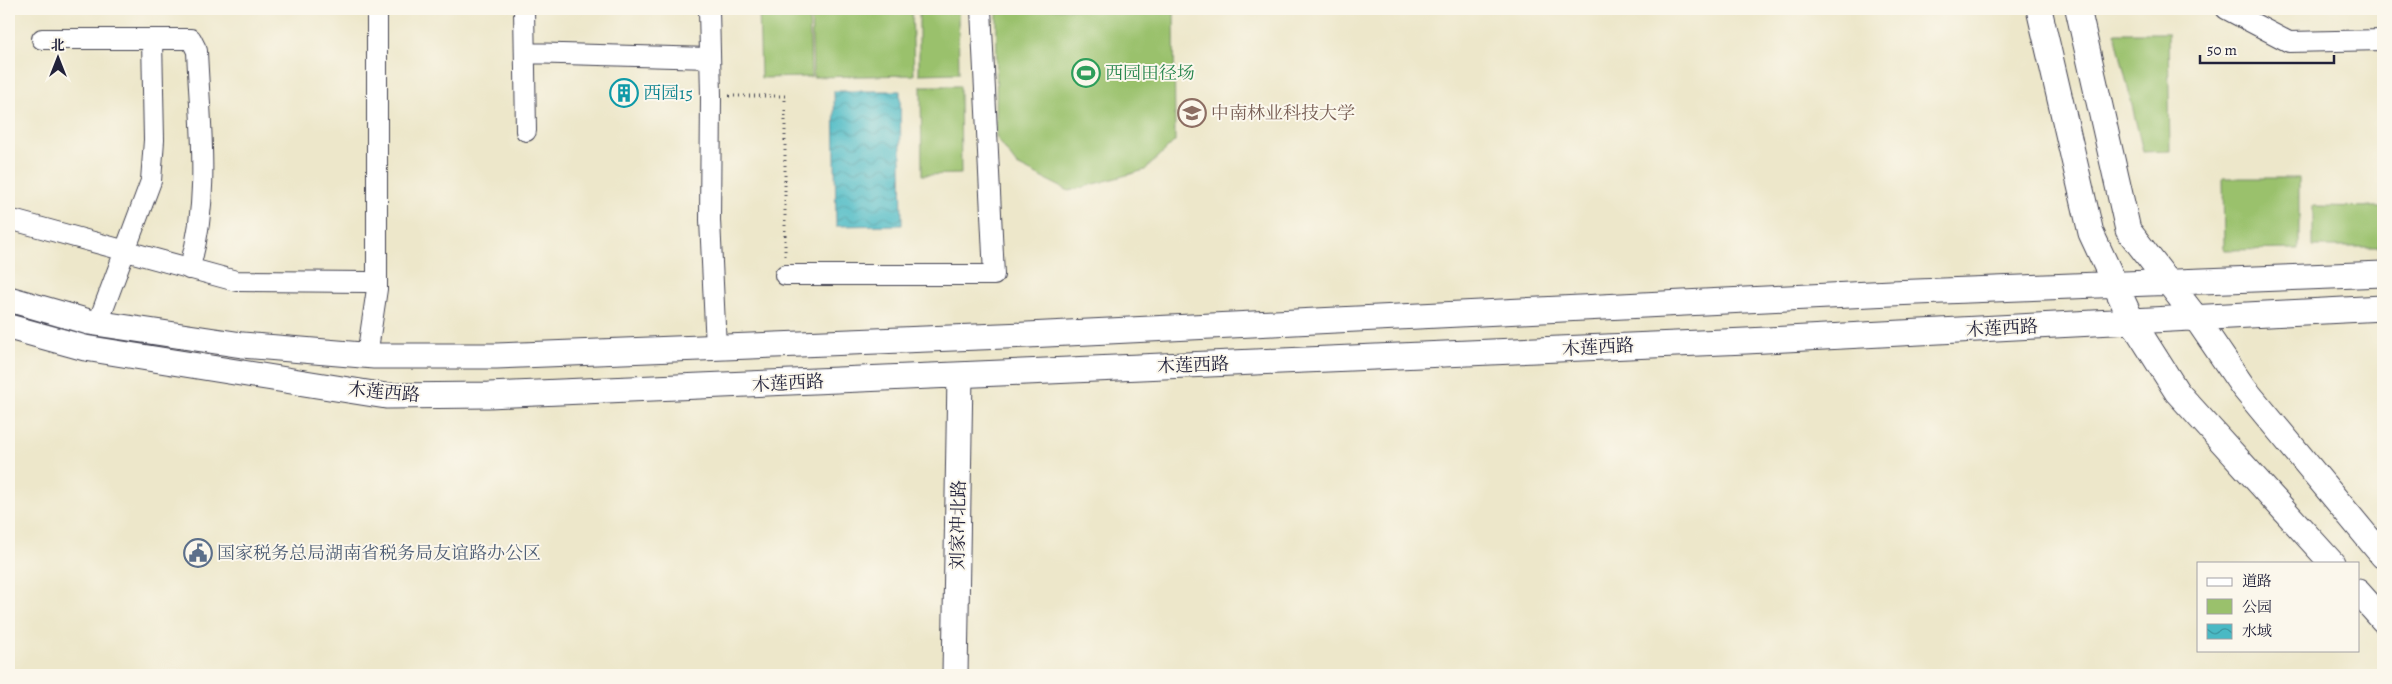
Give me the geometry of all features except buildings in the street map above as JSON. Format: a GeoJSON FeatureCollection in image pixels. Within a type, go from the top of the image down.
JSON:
{"type":"FeatureCollection","features":[{"type":"Feature","properties":{"kind":"main road"},"geometry":{"type":"LineString","coordinates":[[2039,9],[2090,233],[2132,321],[2177,392],[2331,562]]}},
{"type":"Feature","properties":{"kind":"main road"},"geometry":{"type":"LineString","coordinates":[[2078,9],[2128,230],[2196,318],[2243,387],[2383,556]]}},
{"type":"Feature","properties":{"kind":"main road","name":"木莲西路"},"geometry":{"type":"LineString","coordinates":[[9,299],[98,323],[242,345],[367,356],[496,356],[2115,284],[2383,274]]}},
{"type":"Feature","properties":{"kind":"main road","name":"木莲西路"},"geometry":{"type":"LineString","coordinates":[[9,327],[85,348],[386,396],[488,395],[1746,341],[2383,308]]}},
{"type":"Feature","properties":{"kind":"main road","name":"刘家冲北路"},"geometry":{"type":"LineString","coordinates":[[945,675],[955,375]]}},
{"type":"Feature","properties":{"kind":"main road","name":"刘家冲北路"},"geometry":{"type":"LineString","coordinates":[[955,375],[955,675]]}},
{"type":"Feature","properties":{"kind":"main road"},"geometry":{"type":"LineString","coordinates":[[2360,594],[2383,620]]}},
{"type":"Feature","properties":{"kind":"street"},"geometry":{"type":"LineString","coordinates":[[367,356],[377,289],[377,9]]}},
{"type":"Feature","properties":{"kind":"street"},"geometry":{"type":"LineString","coordinates":[[524,9],[526,130]]}},
{"type":"Feature","properties":{"kind":"street"},"geometry":{"type":"LineString","coordinates":[[709,9],[711,96],[710,220],[716,347]]}},
{"type":"Feature","properties":{"kind":"street"},"geometry":{"type":"LineString","coordinates":[[785,275],[994,275],[981,9]]}},
{"type":"Feature","properties":{"kind":"street"},"geometry":{"type":"LineString","coordinates":[[2226,9],[2289,42],[2383,40]]}},
{"type":"Feature","properties":{"kind":"street"},"geometry":{"type":"LineString","coordinates":[[42,38],[192,40],[197,51],[201,144],[201,219],[197,243],[189,269]]}},
{"type":"Feature","properties":{"kind":"street"},"geometry":{"type":"LineString","coordinates":[[98,323],[151,181],[154,140],[152,39]]}},
{"type":"Feature","properties":{"kind":"street"},"geometry":{"type":"LineString","coordinates":[[525,53],[710,58]]}},
{"type":"Feature","properties":{"kind":"street"},"geometry":{"type":"LineString","coordinates":[[9,220],[236,281],[366,282]]}},
{"type":"Feature","properties":{"kind":"path"},"geometry":{"type":"LineString","coordinates":[[711,96],[785,96],[785,275]]}},
{"type":"Feature","properties":{"kind":"green space"},"geometry":{"type":"Polygon","coordinates":[[[759,9],[809,9],[811,77],[761,78],[759,9]]]}},
{"type":"Feature","properties":{"kind":"green space"},"geometry":{"type":"Polygon","coordinates":[[[811,9],[912,9],[914,75],[813,77],[811,9]]]}},
{"type":"Feature","properties":{"kind":"green space"},"geometry":{"type":"Polygon","coordinates":[[[919,9],[958,9],[959,73],[919,74],[919,9]]]}},
{"type":"Feature","properties":{"kind":"green space","name":"西园田径场"},"geometry":{"type":"Polygon","coordinates":[[[997,9],[1174,9],[1175,141],[1145,170],[1069,191],[1017,165],[996,137],[997,9]]]}},
{"type":"Feature","properties":{"kind":"green space"},"geometry":{"type":"Polygon","coordinates":[[[2115,33],[2168,33],[2170,151],[2143,152],[2115,33]]]}},
{"type":"Feature","properties":{"kind":"green space"},"geometry":{"type":"Polygon","coordinates":[[[921,86],[960,86],[961,174],[922,175],[921,86]]]}},
{"type":"Feature","properties":{"kind":"green space"},"geometry":{"type":"Polygon","coordinates":[[[2223,178],[2299,178],[2299,249],[2224,250],[2223,178]]]}},
{"type":"Feature","properties":{"kind":"green space"},"geometry":{"type":"Polygon","coordinates":[[[2313,206],[2383,207],[2382,247],[2313,247],[2313,206]]]}},
{"type":"Feature","properties":{"kind":"water"},"geometry":{"type":"Polygon","coordinates":[[[834,91],[900,91],[902,225],[836,226],[834,91]]]}},
{"type":"Feature","properties":{"kind":"place","name":"西园田径场"},"geometry":{"type":"Point","coordinates":[1086,73]}},
{"type":"Feature","properties":{"kind":"place","name":"西园15"},"geometry":{"type":"Point","coordinates":[624,93]}},
{"type":"Feature","properties":{"kind":"place","name":"中南林业科技大学"},"geometry":{"type":"Point","coordinates":[1192,113]}},
{"type":"Feature","properties":{"kind":"place","name":"国家税务总局湖南省税务局友谊路办公区"},"geometry":{"type":"Point","coordinates":[198,553]}}]}
